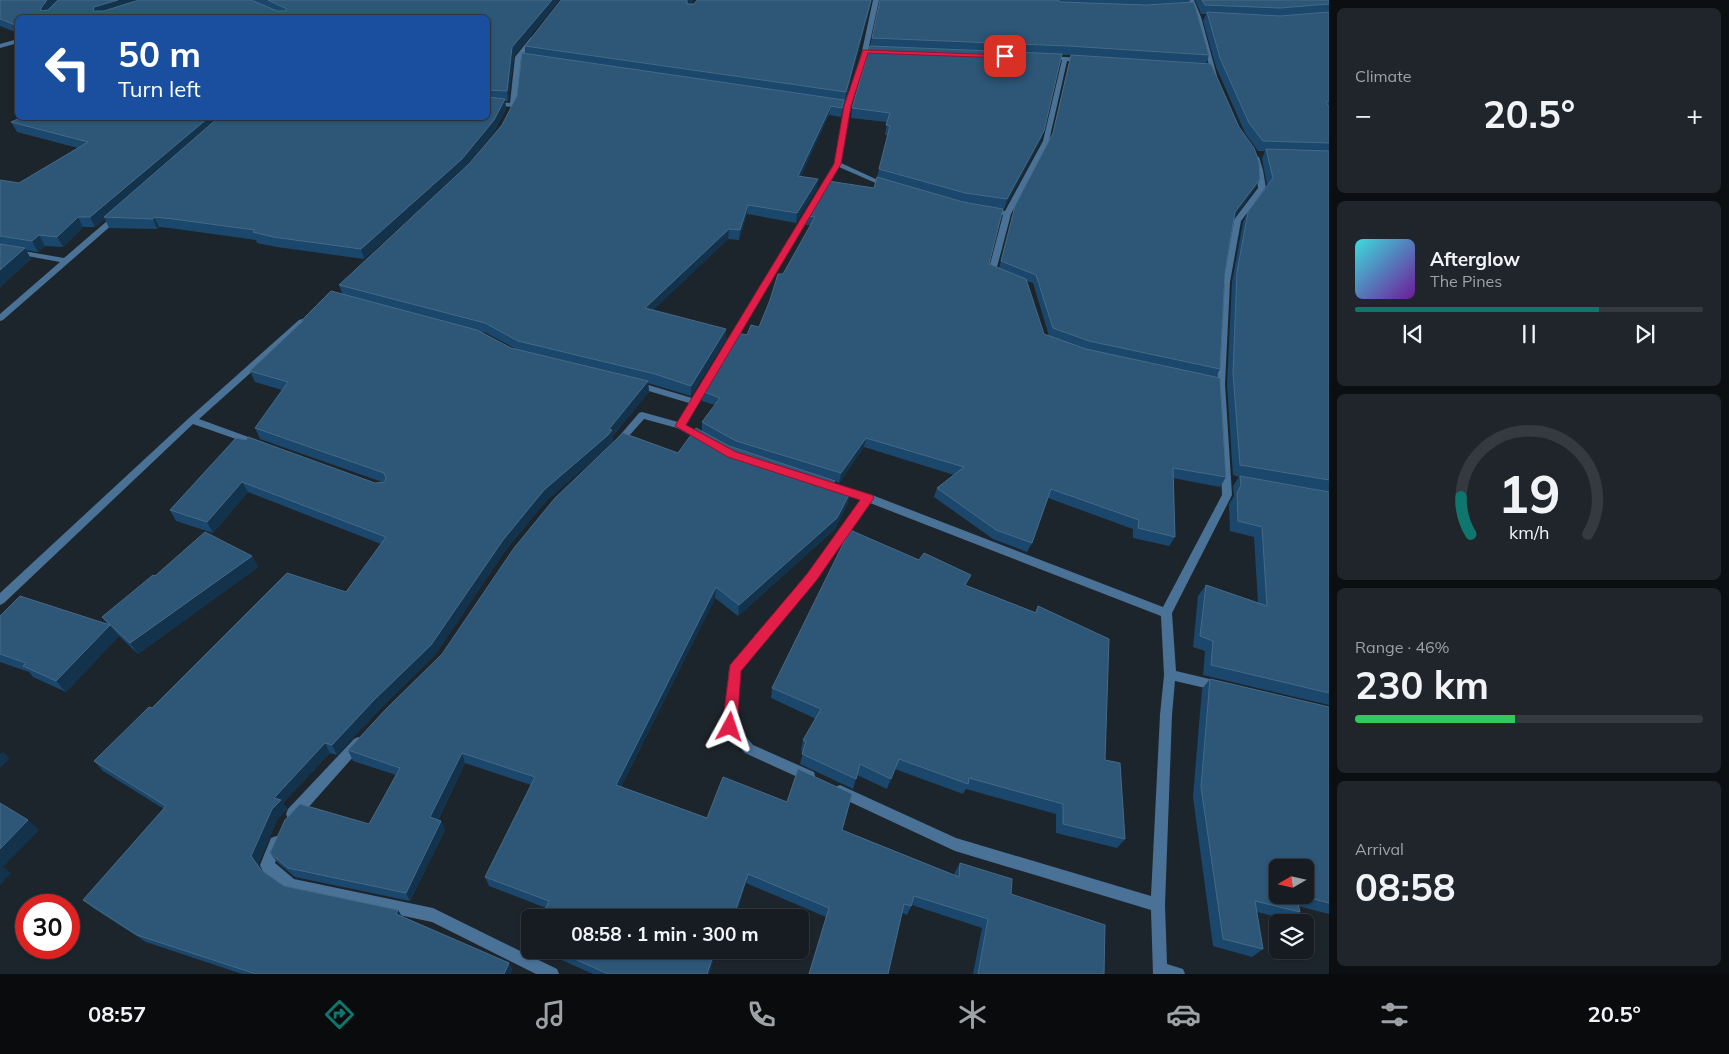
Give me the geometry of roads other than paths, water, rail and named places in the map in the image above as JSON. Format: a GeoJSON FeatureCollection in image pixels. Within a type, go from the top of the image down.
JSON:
{"type":"FeatureCollection","features":[{"type":"Feature","properties":{"kind":"street"},"geometry":{"type":"LineString","coordinates":[[680,426],[838,164],[848,106],[865,51],[876,0]]}},
{"type":"Feature","properties":{"kind":"street"},"geometry":{"type":"LineString","coordinates":[[1191,0],[1198,17],[1211,68],[1218,83]]}},
{"type":"Feature","properties":{"kind":"street"},"geometry":{"type":"LineString","coordinates":[[1186,8],[1195,7]]}},
{"type":"Feature","properties":{"kind":"street"},"geometry":{"type":"LineString","coordinates":[[1198,17],[1208,18]]}},
{"type":"Feature","properties":{"kind":"street"},"geometry":{"type":"LineString","coordinates":[[508,114],[513,105],[518,57],[537,33]]}},
{"type":"Feature","properties":{"kind":"street"},"geometry":{"type":"LineString","coordinates":[[0,46],[15,42]]}},
{"type":"Feature","properties":{"kind":"street"},"geometry":{"type":"LineString","coordinates":[[865,51],[875,51]]}},
{"type":"Feature","properties":{"kind":"street"},"geometry":{"type":"LineString","coordinates":[[518,57],[538,60]]}},
{"type":"Feature","properties":{"kind":"street"},"geometry":{"type":"LineString","coordinates":[[1045,58],[1094,61]]}},
{"type":"Feature","properties":{"kind":"street"},"geometry":{"type":"LineString","coordinates":[[1010,279],[992,272],[1007,214],[1046,141],[1065,59]]}},
{"type":"Feature","properties":{"kind":"street"},"geometry":{"type":"LineString","coordinates":[[1202,67],[1211,68]]}},
{"type":"Feature","properties":{"kind":"street"},"geometry":{"type":"LineString","coordinates":[[490,103],[513,105]]}},
{"type":"Feature","properties":{"kind":"street"},"geometry":{"type":"LineString","coordinates":[[838,104],[848,106]]}},
{"type":"Feature","properties":{"kind":"street"},"geometry":{"type":"LineString","coordinates":[[1178,974],[1160,972],[1158,905],[1166,715],[1170,675],[1166,613],[1227,495],[1231,481],[1221,384],[1226,282],[1237,221],[1262,188],[1256,153]]}},
{"type":"Feature","properties":{"kind":"street"},"geometry":{"type":"LineString","coordinates":[[838,164],[882,185],[900,190]]}},
{"type":"Feature","properties":{"kind":"street"},"geometry":{"type":"LineString","coordinates":[[0,318],[126,209]]}},
{"type":"Feature","properties":{"kind":"street"},"geometry":{"type":"LineString","coordinates":[[980,210],[1007,214]]}},
{"type":"Feature","properties":{"kind":"street"},"geometry":{"type":"LineString","coordinates":[[0,249],[66,262]]}},
{"type":"Feature","properties":{"kind":"street"},"geometry":{"type":"LineString","coordinates":[[0,600],[192,420],[309,316]]}},
{"type":"Feature","properties":{"kind":"street"},"geometry":{"type":"LineString","coordinates":[[1212,382],[1221,384]]}},
{"type":"Feature","properties":{"kind":"street"},"geometry":{"type":"LineString","coordinates":[[629,383],[695,402]]}},
{"type":"Feature","properties":{"kind":"street"},"geometry":{"type":"LineString","coordinates":[[606,455],[642,415],[680,426],[715,445]]}},
{"type":"Feature","properties":{"kind":"street"},"geometry":{"type":"LineString","coordinates":[[192,420],[265,446]]}},
{"type":"Feature","properties":{"kind":"street"},"geometry":{"type":"LineString","coordinates":[[814,481],[868,498],[1166,613]]}},
{"type":"Feature","properties":{"kind":"street"},"geometry":{"type":"LineString","coordinates":[[868,498],[811,577],[735,669],[730,727],[749,749],[955,844],[1158,905]]}},
{"type":"Feature","properties":{"kind":"street"},"geometry":{"type":"LineString","coordinates":[[1170,675],[1226,688]]}},
{"type":"Feature","properties":{"kind":"street"},"geometry":{"type":"LineString","coordinates":[[364,736],[283,828],[267,865],[291,885],[434,916],[552,974]]}}]}
